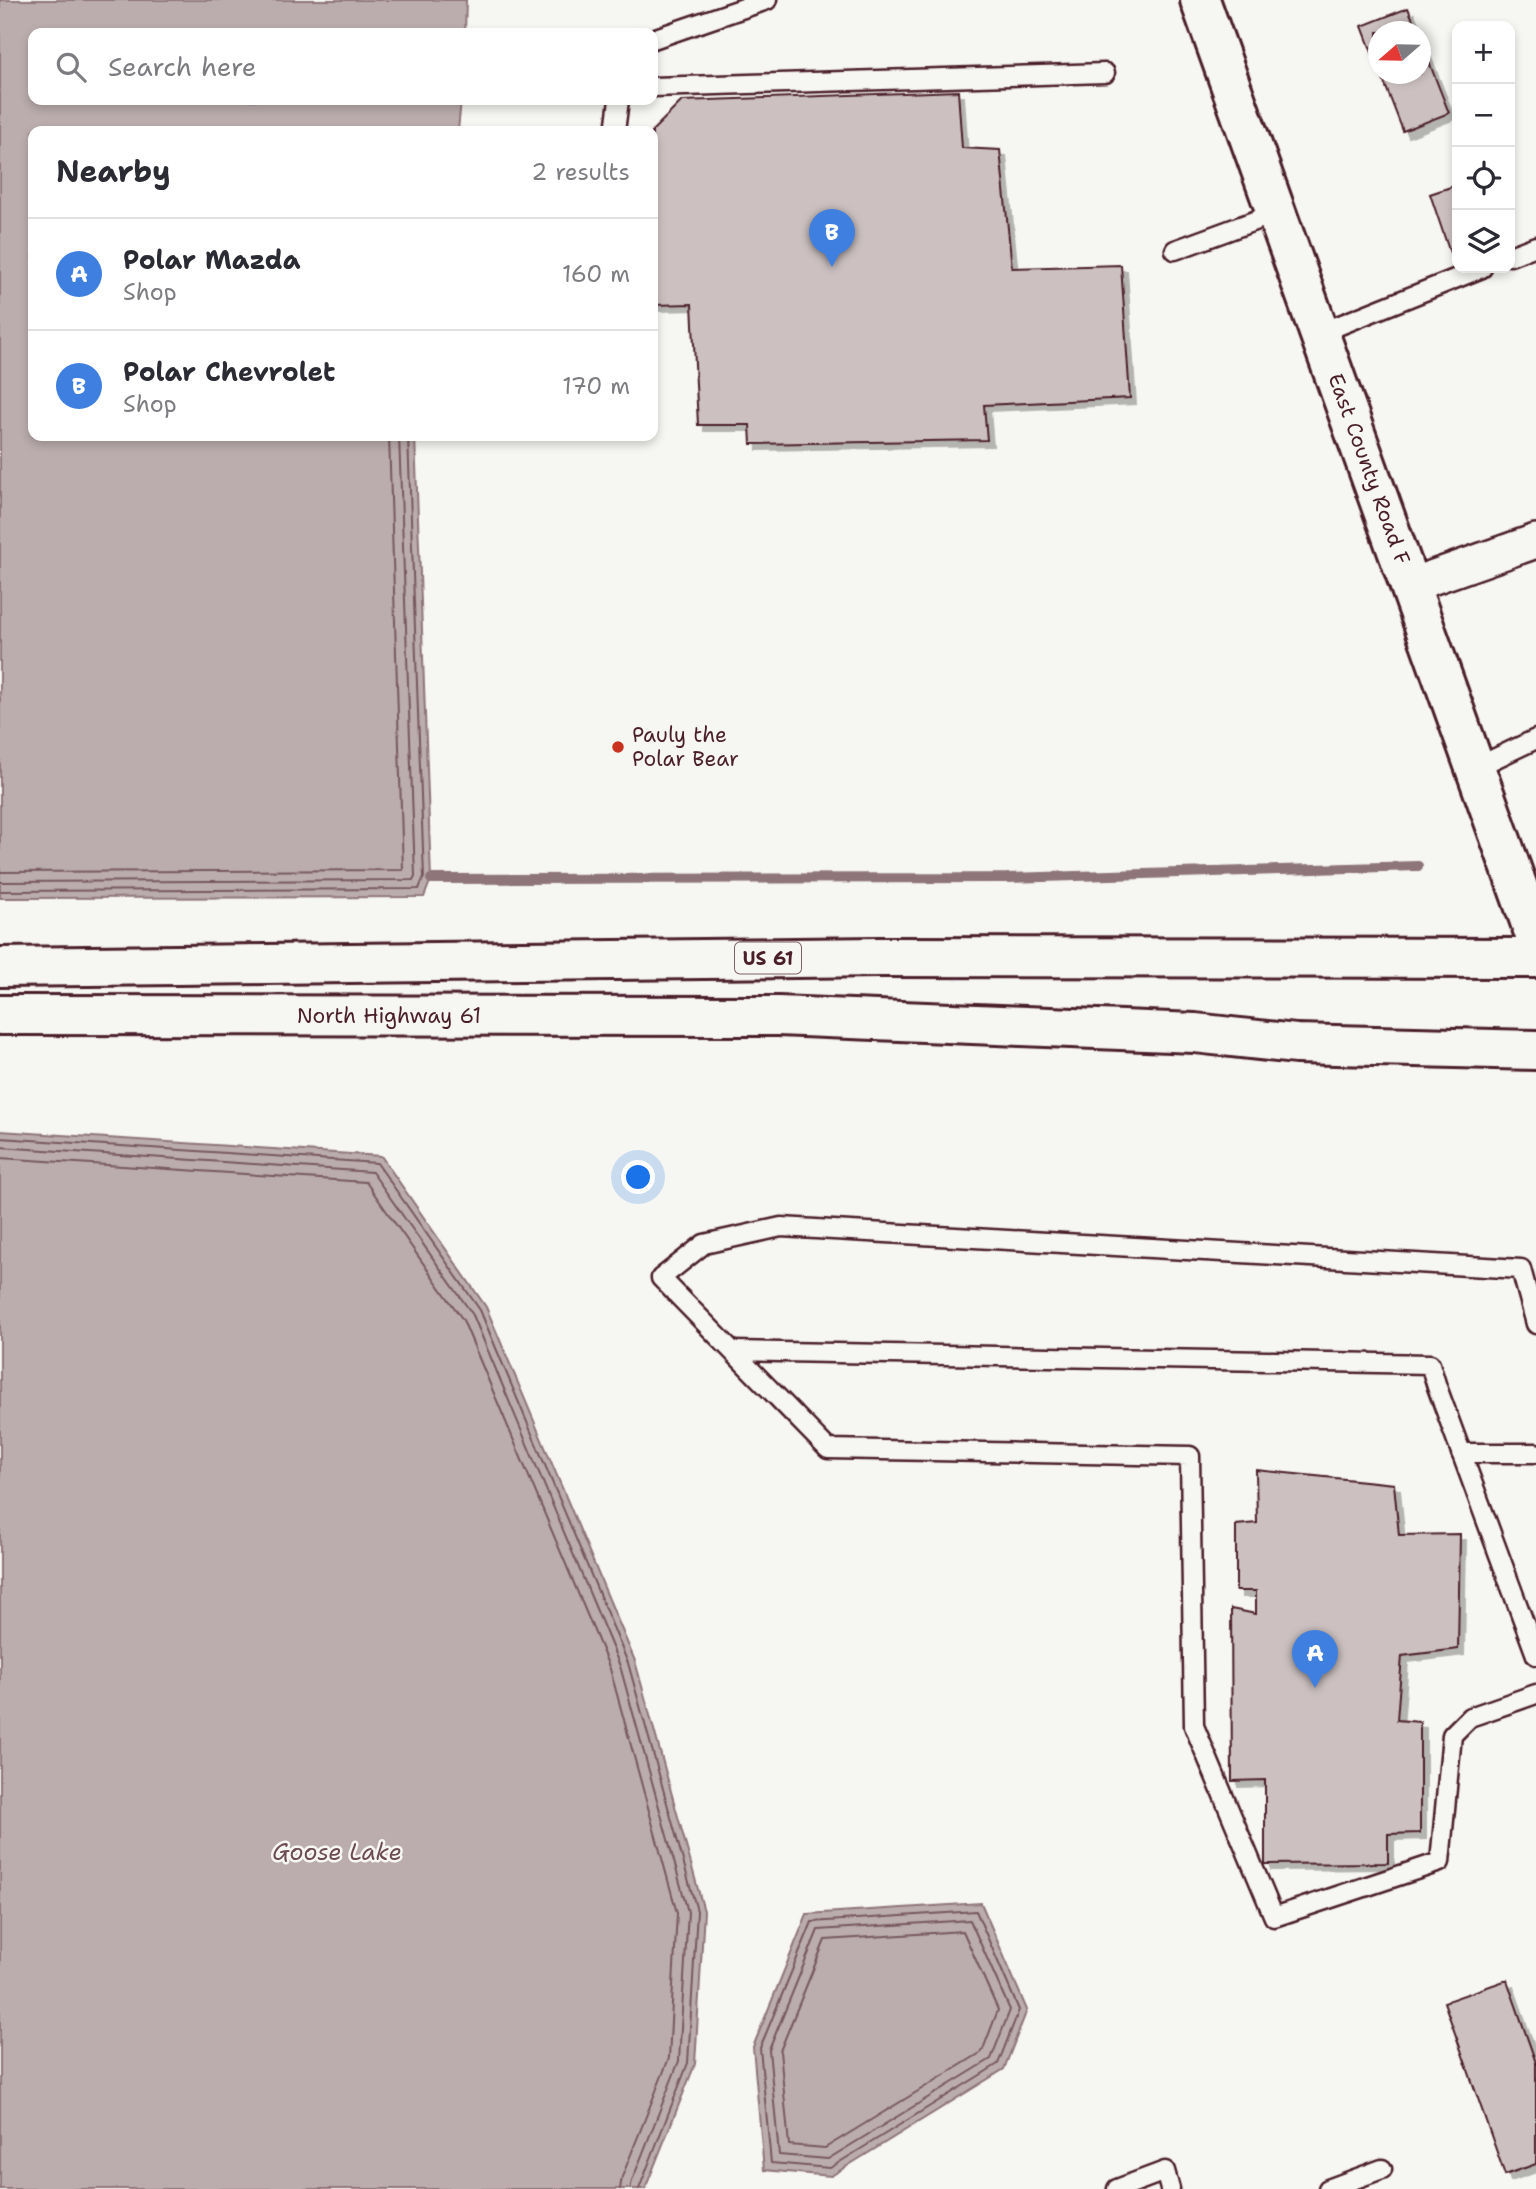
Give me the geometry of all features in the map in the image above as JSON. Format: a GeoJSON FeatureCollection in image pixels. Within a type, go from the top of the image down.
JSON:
{"type":"FeatureCollection","features":[{"type":"Feature","properties":{"kind":"main road","name":"East County Road F"},"geometry":{"type":"LineString","coordinates":[[1200,0],[1536,938]]}},
{"type":"Feature","properties":{"kind":"main road","name":"US 61"},"geometry":{"type":"LineString","coordinates":[[0,967],[880,957],[1536,958]]}},
{"type":"Feature","properties":{"kind":"main road","name":"North Highway 61"},"geometry":{"type":"LineString","coordinates":[[0,1016],[778,1016],[1195,1033],[1296,1044],[1536,1050]]}},
{"type":"Feature","properties":{"kind":"street"},"geometry":{"type":"LineString","coordinates":[[1410,585],[1536,541]]}},
{"type":"Feature","properties":{"kind":"lane"},"geometry":{"type":"LineString","coordinates":[[658,37],[767,0]]}},
{"type":"Feature","properties":{"kind":"lane"},"geometry":{"type":"LineString","coordinates":[[658,87],[1105,73]]}},
{"type":"Feature","properties":{"kind":"lane"},"geometry":{"type":"LineString","coordinates":[[615,126],[618,105]]}},
{"type":"Feature","properties":{"kind":"lane"},"geometry":{"type":"LineString","coordinates":[[1175,250],[1276,213]]}},
{"type":"Feature","properties":{"kind":"lane"},"geometry":{"type":"LineString","coordinates":[[1515,254],[1536,246]]}},
{"type":"Feature","properties":{"kind":"lane"},"geometry":{"type":"LineString","coordinates":[[1320,333],[1470,273]]}},
{"type":"Feature","properties":{"kind":"lane"},"geometry":{"type":"LineString","coordinates":[[1475,768],[1536,739]]}},
{"type":"Feature","properties":{"kind":"lane"},"geometry":{"type":"LineString","coordinates":[[1536,1324],[1521,1269],[781,1227],[704,1244],[661,1279],[828,1449],[1190,1456],[1194,1726],[1274,1917],[1440,1861],[1452,1735],[1470,1717],[1536,1694]]}},
{"type":"Feature","properties":{"kind":"lane"},"geometry":{"type":"LineString","coordinates":[[733,1351],[1430,1364],[1536,1656]]}},
{"type":"Feature","properties":{"kind":"lane"},"geometry":{"type":"LineString","coordinates":[[1461,1452],[1536,1453]]}},
{"type":"Feature","properties":{"kind":"lane"},"geometry":{"type":"LineString","coordinates":[[1328,2189],[1382,2169]]}},
{"type":"Feature","properties":{"kind":"lane"},"geometry":{"type":"LineString","coordinates":[[1117,2189],[1165,2171],[1170,2189]]}},
{"type":"Feature","properties":{"kind":"water"},"geometry":{"type":"Polygon","coordinates":[[[0,0],[466,0],[465,28],[28,28],[28,105],[461,105],[458,126],[28,126],[28,441],[415,441],[431,879],[424,897],[0,898],[0,0]]]}},
{"type":"Feature","properties":{"kind":"water","name":"Goose Lake"},"geometry":{"type":"Polygon","coordinates":[[[0,1131],[381,1156],[486,1307],[635,1661],[704,1911],[695,2064],[645,2189],[0,2189],[0,1131]]]}},
{"type":"Feature","properties":{"kind":"water"},"geometry":{"type":"Polygon","coordinates":[[[981,1903],[1027,2010],[1004,2069],[831,2176],[764,2170],[753,2047],[807,1914],[981,1903]]]}},
{"type":"Feature","properties":{"kind":"building"},"geometry":{"type":"Polygon","coordinates":[[[1408,8],[1413,21],[1375,21],[1408,8]]]}},
{"type":"Feature","properties":{"kind":"building"},"geometry":{"type":"Polygon","coordinates":[[[1368,24],[1368,42],[1362,26],[1368,24]]]}},
{"type":"Feature","properties":{"kind":"building"},"geometry":{"type":"Polygon","coordinates":[[[1431,67],[1449,113],[1403,131],[1385,84],[1431,84],[1431,67]]]}},
{"type":"Feature","properties":{"kind":"building"},"geometry":{"type":"Polygon","coordinates":[[[958,91],[962,148],[1000,150],[1012,268],[1121,265],[1130,398],[984,405],[987,440],[751,444],[750,425],[698,425],[692,304],[658,305],[657,126],[682,101],[958,91]]]}},
{"type":"Feature","properties":{"kind":"building"},"geometry":{"type":"Polygon","coordinates":[[[1452,187],[1450,253],[1430,194],[1452,187]]]}},
{"type":"Feature","properties":{"kind":"building"},"geometry":{"type":"Polygon","coordinates":[[[1256,1470],[1394,1484],[1399,1535],[1460,1534],[1458,1649],[1402,1656],[1397,1720],[1420,1722],[1420,1833],[1388,1834],[1388,1863],[1265,1864],[1265,1780],[1232,1781],[1231,1609],[1256,1614],[1256,1591],[1236,1591],[1236,1525],[1257,1523],[1256,1470]]]}},
{"type":"Feature","properties":{"kind":"building"},"geometry":{"type":"Polygon","coordinates":[[[1507,1980],[1536,2063],[1536,2164],[1505,2175],[1444,2002],[1507,1980]]]}},
{"type":"Feature","properties":{"kind":"waterway"},"geometry":{"type":"LineString","coordinates":[[431,879],[1007,878],[1418,866]]}},
{"type":"Feature","properties":{"kind":"place","name":"Polar Chevrolet"},"geometry":{"type":"Point","coordinates":[832,267]}},
{"type":"Feature","properties":{"kind":"place","name":"Pauly the Polar Bear"},"geometry":{"type":"Point","coordinates":[618,747]}},
{"type":"Feature","properties":{"kind":"place","name":"Polar Mazda"},"geometry":{"type":"Point","coordinates":[1315,1688]}}]}
